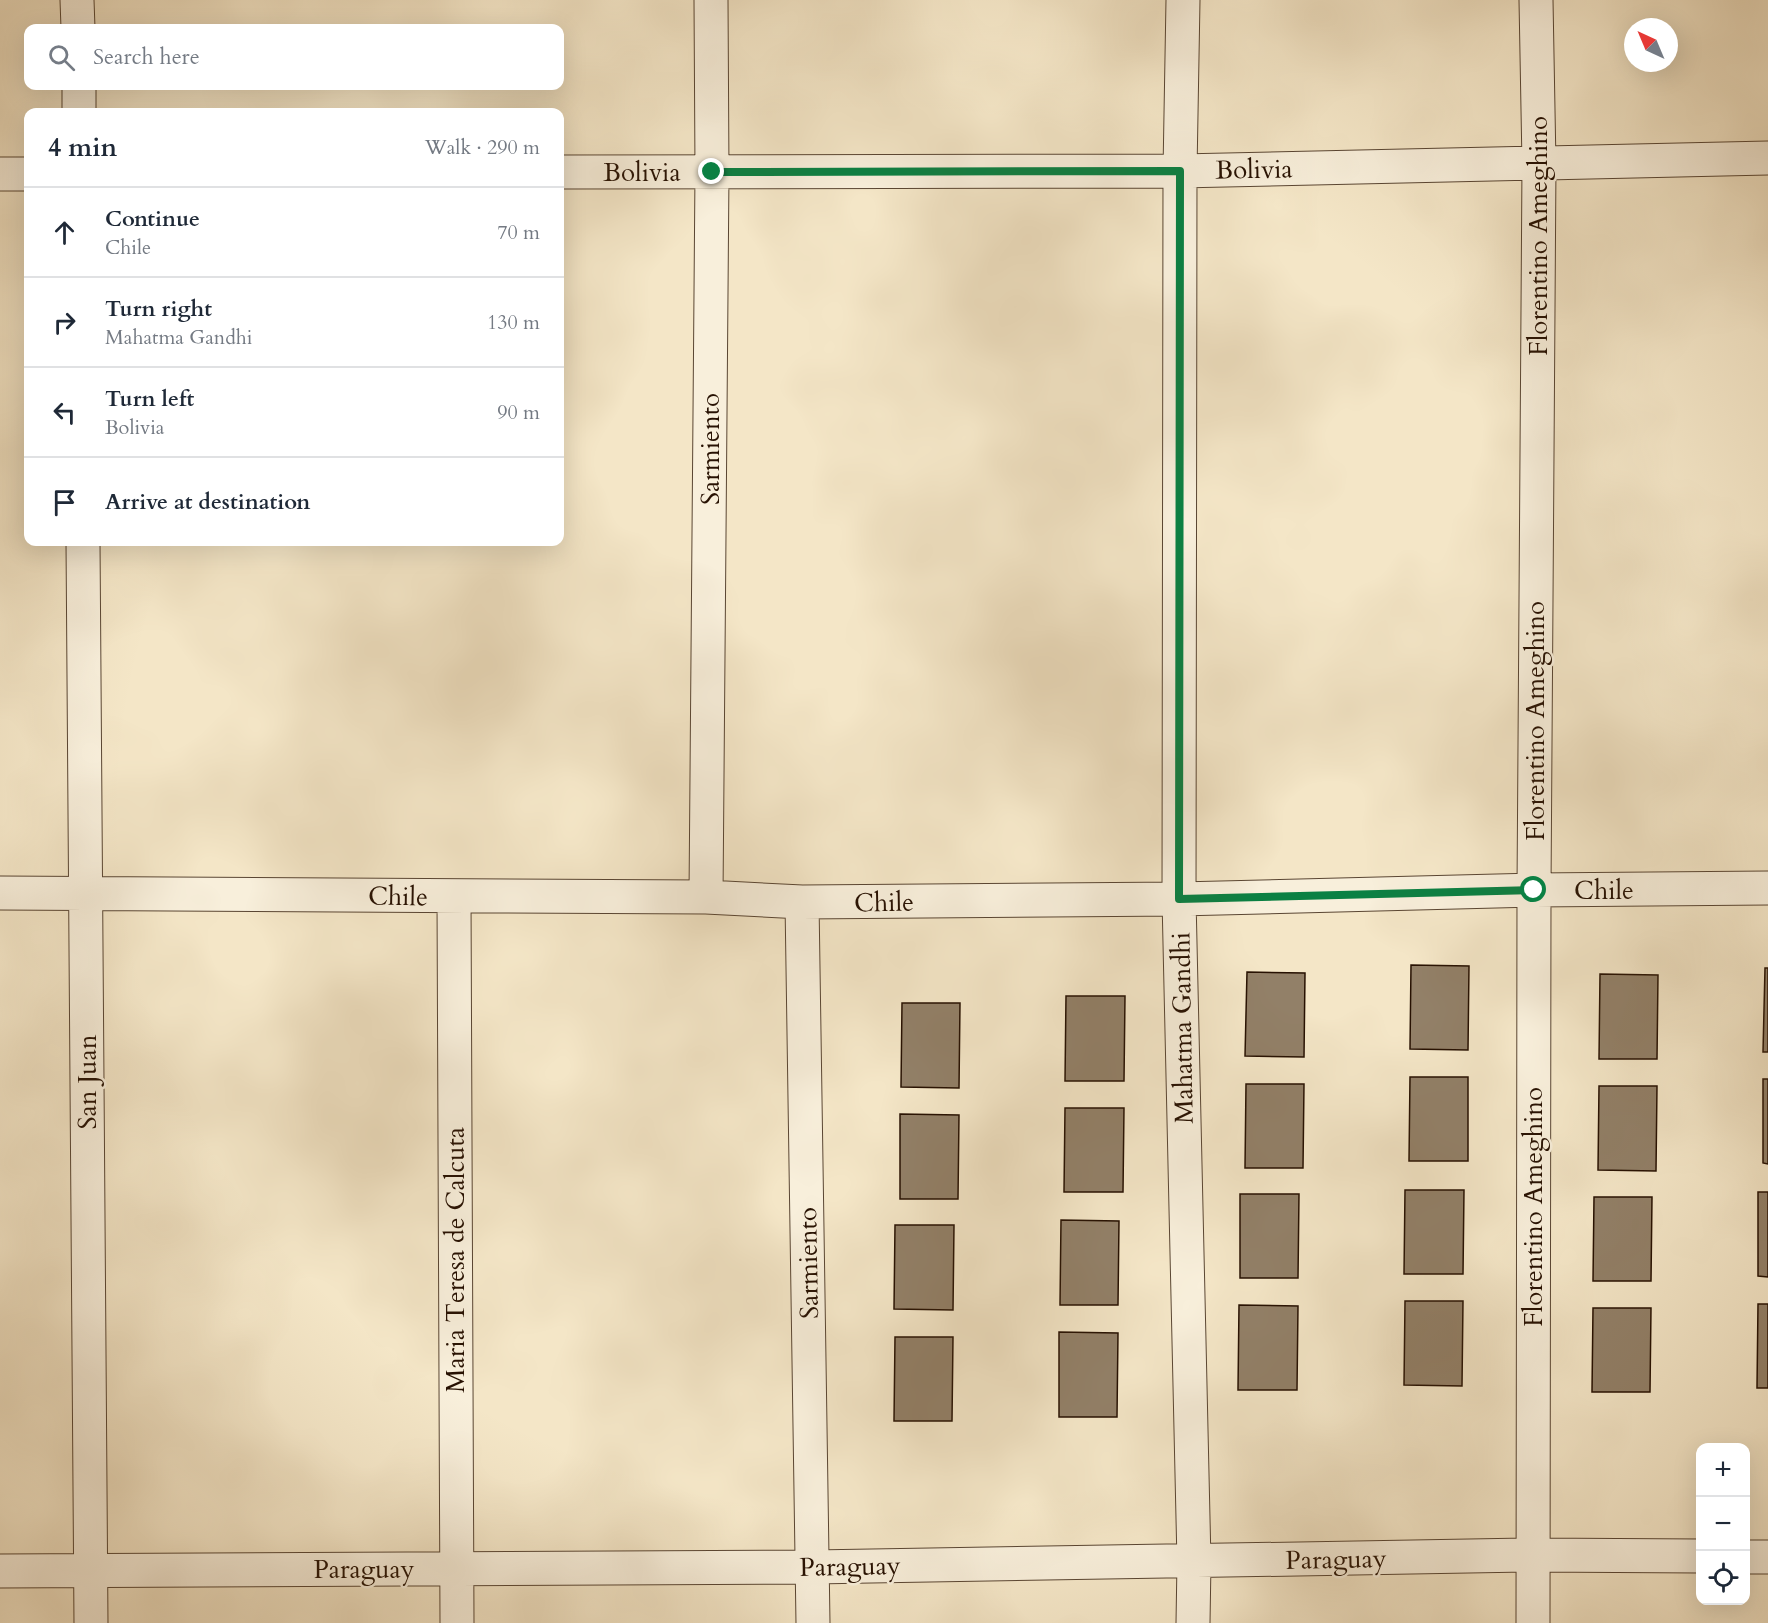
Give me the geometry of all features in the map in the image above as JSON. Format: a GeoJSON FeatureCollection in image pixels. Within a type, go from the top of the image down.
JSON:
{"type":"FeatureCollection","features":[{"type":"Feature","properties":{"kind":"street"},"geometry":{"type":"LineString","coordinates":[[77,0],[78,24]]}},
{"type":"Feature","properties":{"kind":"street","name":"Sarmiento"},"geometry":{"type":"LineString","coordinates":[[706,897],[712,172],[711,0]]}},
{"type":"Feature","properties":{"kind":"street","name":"Mahatma Gandhi"},"geometry":{"type":"LineString","coordinates":[[1183,0],[1180,171],[1179,899],[1194,1562],[1193,1623]]}},
{"type":"Feature","properties":{"kind":"street","name":"Florentino Ameghino"},"geometry":{"type":"LineString","coordinates":[[1533,1623],[1534,890],[1539,164],[1536,0]]}},
{"type":"Feature","properties":{"kind":"street"},"geometry":{"type":"LineString","coordinates":[[79,90],[79,108]]}},
{"type":"Feature","properties":{"kind":"street","name":"Bolivia"},"geometry":{"type":"LineString","coordinates":[[564,172],[1180,171],[1768,158]]}},
{"type":"Feature","properties":{"kind":"street"},"geometry":{"type":"LineString","coordinates":[[0,174],[24,174]]}},
{"type":"Feature","properties":{"kind":"street","name":"San Juan"},"geometry":{"type":"LineString","coordinates":[[83,546],[91,1623]]}},
{"type":"Feature","properties":{"kind":"street","name":"Chile"},"geometry":{"type":"LineString","coordinates":[[0,893],[706,897],[802,902],[1179,899],[1534,890],[1768,888]]}},
{"type":"Feature","properties":{"kind":"street","name":"Maria Teresa de Calcuta"},"geometry":{"type":"LineString","coordinates":[[454,897],[457,1623]]}},
{"type":"Feature","properties":{"kind":"street","name":"Sarmiento"},"geometry":{"type":"LineString","coordinates":[[802,902],[813,1623]]}},
{"type":"Feature","properties":{"kind":"street","name":"Paraguay"},"geometry":{"type":"LineString","coordinates":[[0,1571],[813,1567],[1533,1555],[1696,1556]]}},
{"type":"Feature","properties":{"kind":"street"},"geometry":{"type":"LineString","coordinates":[[1750,1557],[1768,1557]]}},
{"type":"Feature","properties":{"kind":"building"},"geometry":{"type":"Polygon","coordinates":[[[1411,965],[1469,966],[1468,1050],[1410,1049],[1411,965]]]}},
{"type":"Feature","properties":{"kind":"building"},"geometry":{"type":"Polygon","coordinates":[[[1765,968],[1768,968],[1768,1052],[1763,1052],[1765,968]]]}},
{"type":"Feature","properties":{"kind":"building"},"geometry":{"type":"Polygon","coordinates":[[[1247,972],[1305,973],[1304,1057],[1245,1056],[1247,972]]]}},
{"type":"Feature","properties":{"kind":"building"},"geometry":{"type":"Polygon","coordinates":[[[1600,974],[1658,975],[1657,1059],[1599,1059],[1600,974]]]}},
{"type":"Feature","properties":{"kind":"building"},"geometry":{"type":"Polygon","coordinates":[[[1066,996],[1125,996],[1124,1081],[1065,1081],[1066,996]]]}},
{"type":"Feature","properties":{"kind":"building"},"geometry":{"type":"Polygon","coordinates":[[[902,1003],[960,1003],[959,1088],[901,1087],[902,1003]]]}},
{"type":"Feature","properties":{"kind":"building"},"geometry":{"type":"Polygon","coordinates":[[[1410,1077],[1468,1077],[1468,1161],[1409,1161],[1410,1077]]]}},
{"type":"Feature","properties":{"kind":"building"},"geometry":{"type":"Polygon","coordinates":[[[1763,1079],[1768,1079],[1768,1164],[1763,1163],[1763,1079]]]}},
{"type":"Feature","properties":{"kind":"building"},"geometry":{"type":"Polygon","coordinates":[[[1246,1084],[1304,1084],[1303,1168],[1245,1168],[1246,1084]]]}},
{"type":"Feature","properties":{"kind":"building"},"geometry":{"type":"Polygon","coordinates":[[[1599,1086],[1657,1086],[1656,1171],[1598,1170],[1599,1086]]]}},
{"type":"Feature","properties":{"kind":"building"},"geometry":{"type":"Polygon","coordinates":[[[1065,1108],[1124,1108],[1123,1192],[1064,1192],[1065,1108]]]}},
{"type":"Feature","properties":{"kind":"building"},"geometry":{"type":"Polygon","coordinates":[[[900,1114],[959,1115],[958,1199],[900,1199],[900,1114]]]}},
{"type":"Feature","properties":{"kind":"building"},"geometry":{"type":"Polygon","coordinates":[[[1405,1190],[1464,1190],[1463,1274],[1404,1274],[1405,1190]]]}},
{"type":"Feature","properties":{"kind":"building"},"geometry":{"type":"Polygon","coordinates":[[[1758,1192],[1768,1192],[1768,1277],[1758,1276],[1758,1192]]]}},
{"type":"Feature","properties":{"kind":"building"},"geometry":{"type":"Polygon","coordinates":[[[1240,1194],[1299,1194],[1298,1278],[1240,1278],[1240,1194]]]}},
{"type":"Feature","properties":{"kind":"building"},"geometry":{"type":"Polygon","coordinates":[[[1594,1197],[1652,1197],[1651,1281],[1593,1281],[1594,1197]]]}},
{"type":"Feature","properties":{"kind":"building"},"geometry":{"type":"Polygon","coordinates":[[[1061,1220],[1119,1221],[1118,1305],[1060,1305],[1061,1220]]]}},
{"type":"Feature","properties":{"kind":"building"},"geometry":{"type":"Polygon","coordinates":[[[895,1225],[954,1225],[953,1310],[894,1309],[895,1225]]]}},
{"type":"Feature","properties":{"kind":"building"},"geometry":{"type":"Polygon","coordinates":[[[1405,1301],[1463,1301],[1462,1386],[1404,1385],[1405,1301]]]}},
{"type":"Feature","properties":{"kind":"building"},"geometry":{"type":"Polygon","coordinates":[[[1758,1304],[1768,1304],[1768,1388],[1757,1388],[1758,1304]]]}},
{"type":"Feature","properties":{"kind":"building"},"geometry":{"type":"Polygon","coordinates":[[[1239,1305],[1298,1306],[1297,1390],[1238,1390],[1239,1305]]]}},
{"type":"Feature","properties":{"kind":"building"},"geometry":{"type":"Polygon","coordinates":[[[1593,1308],[1651,1308],[1650,1392],[1592,1392],[1593,1308]]]}},
{"type":"Feature","properties":{"kind":"building"},"geometry":{"type":"Polygon","coordinates":[[[1059,1332],[1118,1333],[1117,1417],[1059,1417],[1059,1332]]]}},
{"type":"Feature","properties":{"kind":"building"},"geometry":{"type":"Polygon","coordinates":[[[895,1337],[953,1337],[952,1421],[894,1421],[895,1337]]]}},
{"type":"Feature","properties":{"kind":"route"},"geometry":{"type":"LineString","coordinates":[[712,172],[1180,171],[1179,899],[1534,890]]}}]}
